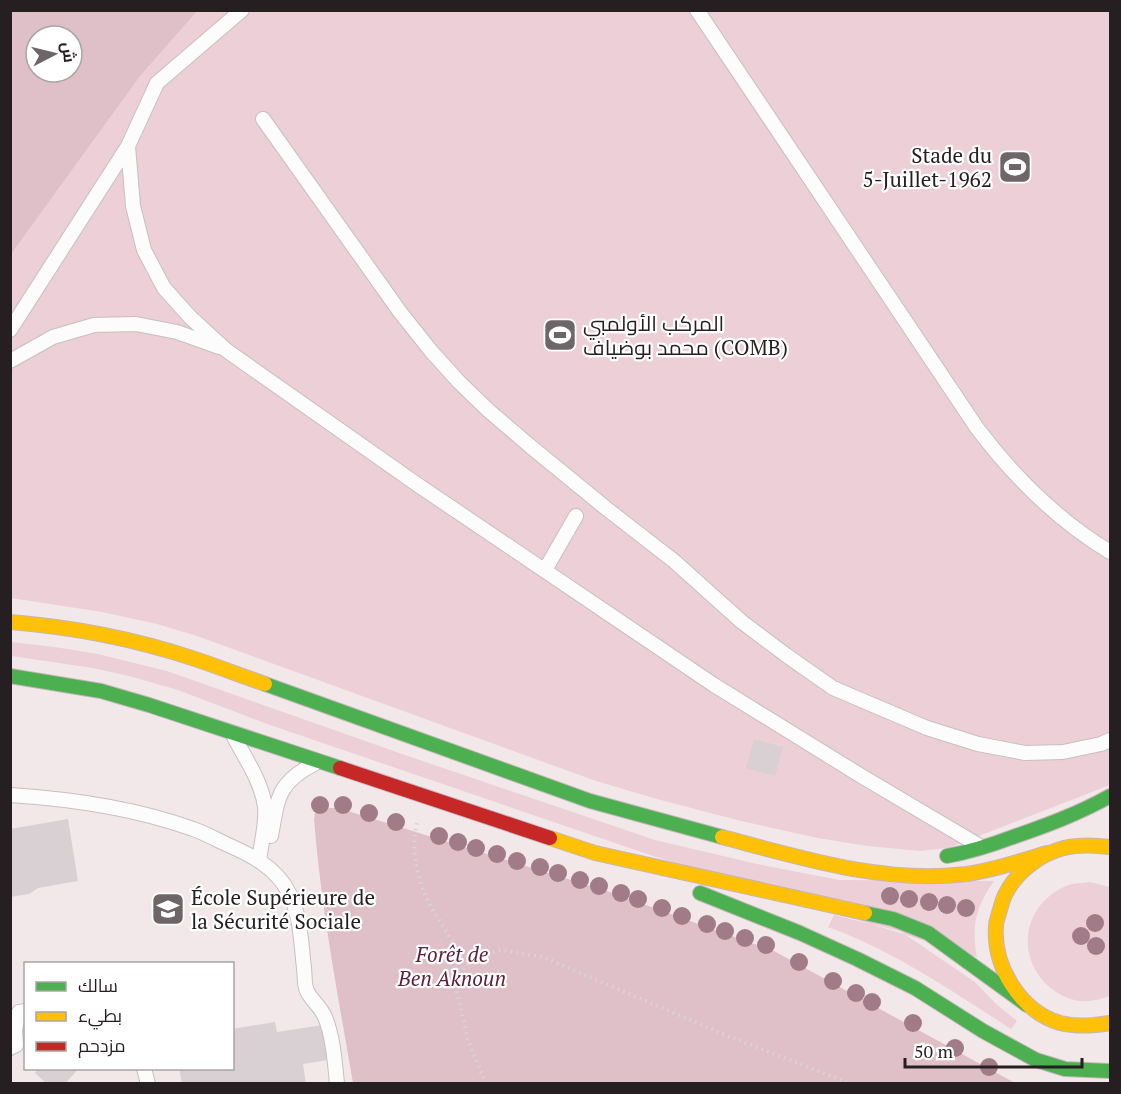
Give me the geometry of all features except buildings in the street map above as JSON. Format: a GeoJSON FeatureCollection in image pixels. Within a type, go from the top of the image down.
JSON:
{"type":"FeatureCollection","features":[{"type":"Feature","properties":{"kind":"highway"},"geometry":{"type":"LineString","coordinates":[[10,622],[68,628],[110,636],[183,656],[590,801],[824,864],[854,870],[925,876],[987,870],[1077,844],[1110,847]]}},
{"type":"Feature","properties":{"kind":"highway"},"geometry":{"type":"LineString","coordinates":[[10,676],[101,691],[149,705],[595,853],[782,925],[857,959],[915,988],[983,1031],[1036,1060],[1065,1069],[1110,1071]]}},
{"type":"Feature","properties":{"kind":"highway"},"geometry":{"type":"LineString","coordinates":[[930,857],[963,854],[1050,825],[1110,795]]}},
{"type":"Feature","properties":{"kind":"highway"},"geometry":{"type":"LineString","coordinates":[[595,853],[893,919],[928,933],[1027,1005],[1052,1020],[1080,1026],[1110,1024]]}},
{"type":"Feature","properties":{"kind":"highway"},"geometry":{"type":"LineString","coordinates":[[1027,1005],[1008,981],[997,953],[996,923],[1005,894],[1022,870],[1047,853]]}},
{"type":"Feature","properties":{"kind":"highway"},"geometry":{"type":"LineString","coordinates":[[824,864],[870,857]]}},
{"type":"Feature","properties":{"kind":"lane"},"geometry":{"type":"LineString","coordinates":[[10,330],[128,146],[157,83],[242,10]]}},
{"type":"Feature","properties":{"kind":"lane"},"geometry":{"type":"LineString","coordinates":[[697,10],[970,418],[994,450],[1051,510],[1110,552]]}},
{"type":"Feature","properties":{"kind":"lane"},"geometry":{"type":"LineString","coordinates":[[263,119],[400,312],[459,382],[530,446],[674,561],[742,622],[786,655],[833,688],[927,728],[978,744],[1025,753],[1063,752],[1110,740]]}},
{"type":"Feature","properties":{"kind":"lane"},"geometry":{"type":"LineString","coordinates":[[128,146],[133,206],[144,250],[165,288],[190,317],[226,350],[418,485],[714,685],[983,848]]}},
{"type":"Feature","properties":{"kind":"lane"},"geometry":{"type":"LineString","coordinates":[[10,361],[53,337],[94,325],[136,324],[177,332],[226,350]]}},
{"type":"Feature","properties":{"kind":"lane"},"geometry":{"type":"LineString","coordinates":[[545,570],[576,516]]}},
{"type":"Feature","properties":{"kind":"lane"},"geometry":{"type":"LineString","coordinates":[[231,732],[253,772],[264,800],[266,809],[262,862]]}},
{"type":"Feature","properties":{"kind":"lane"},"geometry":{"type":"LineString","coordinates":[[262,862],[281,793],[297,773],[319,762]]}},
{"type":"Feature","properties":{"kind":"lane"},"geometry":{"type":"LineString","coordinates":[[10,795],[86,803],[159,818],[194,829],[262,862],[281,880],[295,906],[306,990],[325,1016],[338,1083]]}},
{"type":"Feature","properties":{"kind":"lane"},"geometry":{"type":"LineString","coordinates":[[1077,844],[1110,832]]}},
{"type":"Feature","properties":{"kind":"lane"},"geometry":{"type":"LineString","coordinates":[[10,1048],[15,1044],[19,1012],[24,1011]]}},
{"type":"Feature","properties":{"kind":"path"},"geometry":{"type":"LineString","coordinates":[[425,797],[414,832],[418,870],[424,893],[452,941],[464,967]]}},
{"type":"Feature","properties":{"kind":"path"},"geometry":{"type":"LineString","coordinates":[[486,1083],[468,1040],[457,992],[464,967],[483,954],[503,950],[543,957],[728,1036],[852,1083]]}},
{"type":"Feature","properties":{"kind":"shaded area","name":"المركب الأولمبي محمد بوضياف (COMB)"},"geometry":{"type":"Polygon","coordinates":[[[10,11],[1110,11],[1110,785],[948,848],[920,851],[818,838],[741,821],[596,781],[197,636],[157,624],[102,612],[11,598],[10,11]]]}},
{"type":"Feature","properties":{"kind":"shaded area"},"geometry":{"type":"Polygon","coordinates":[[[11,642],[98,654],[167,671],[655,840],[839,880],[994,881],[976,917],[977,957],[653,856],[270,725],[178,690],[93,668],[11,656],[11,642]]]}},
{"type":"Feature","properties":{"kind":"shaded area"},"geometry":{"type":"Polygon","coordinates":[[[1090,882],[1110,887],[1110,996],[1083,1001],[1059,994],[1046,984],[1030,959],[1028,944],[1029,929],[1034,915],[1044,901],[1064,887],[1090,882]]]}},
{"type":"Feature","properties":{"kind":"shaded area"},"geometry":{"type":"Polygon","coordinates":[[[834,915],[900,931],[975,982],[996,1004],[1017,1021],[1011,1029],[945,986],[899,960],[828,927],[834,915]]]}},
{"type":"Feature","properties":{"kind":"green space"},"geometry":{"type":"Polygon","coordinates":[[[11,10],[197,11],[140,76],[11,254],[11,10]]]}},
{"type":"Feature","properties":{"kind":"green space","name":"Forêt de Ben Aknoun"},"geometry":{"type":"Polygon","coordinates":[[[338,808],[607,891],[774,951],[1015,1083],[353,1083],[325,919],[314,819],[315,813],[338,808]]]}},
{"type":"Feature","properties":{"kind":"traffic: fast"},"geometry":{"type":"LineString","coordinates":[[10,676],[101,691],[340,768]]}},
{"type":"Feature","properties":{"kind":"traffic: fast"},"geometry":{"type":"LineString","coordinates":[[265,684],[590,801],[722,837]]}},
{"type":"Feature","properties":{"kind":"traffic: fast"},"geometry":{"type":"LineString","coordinates":[[947,856],[987,846],[1036,829],[1110,796]]}},
{"type":"Feature","properties":{"kind":"traffic: fast"},"geometry":{"type":"LineString","coordinates":[[700,893],[800,933],[857,959],[915,988],[983,1031],[1036,1060],[1065,1069],[1110,1071]]}},
{"type":"Feature","properties":{"kind":"traffic: fast"},"geometry":{"type":"LineString","coordinates":[[865,913],[893,919],[928,933],[1027,1005]]}},
{"type":"Feature","properties":{"kind":"traffic: slow"},"geometry":{"type":"LineString","coordinates":[[10,622],[57,627],[127,640],[195,659],[265,684]]}},
{"type":"Feature","properties":{"kind":"traffic: slow"},"geometry":{"type":"LineString","coordinates":[[722,837],[812,861],[905,875],[967,874],[997,868],[1047,853]]}},
{"type":"Feature","properties":{"kind":"traffic: slow"},"geometry":{"type":"LineString","coordinates":[[550,838],[595,853],[865,913]]}},
{"type":"Feature","properties":{"kind":"traffic: slow"},"geometry":{"type":"LineString","coordinates":[[1110,847],[1087,845],[1070,847],[1038,859],[1015,879],[1003,900],[996,926],[996,941],[1004,971],[1021,998],[1046,1017],[1060,1023],[1085,1026],[1110,1023]]}},
{"type":"Feature","properties":{"kind":"traffic: jam"},"geometry":{"type":"LineString","coordinates":[[340,768],[550,838]]}},
{"type":"Feature","properties":{"kind":"place","name":"Stade du 5-Juillet-1962"},"geometry":{"type":"Point","coordinates":[1015,167]}},
{"type":"Feature","properties":{"kind":"place","name":"المركب الأولمبي محمد بوضياف (COMB)"},"geometry":{"type":"Point","coordinates":[560,335]}},
{"type":"Feature","properties":{"kind":"place","name":"École Supérieure de la Sécurité Sociale"},"geometry":{"type":"Point","coordinates":[168,909]}}]}
